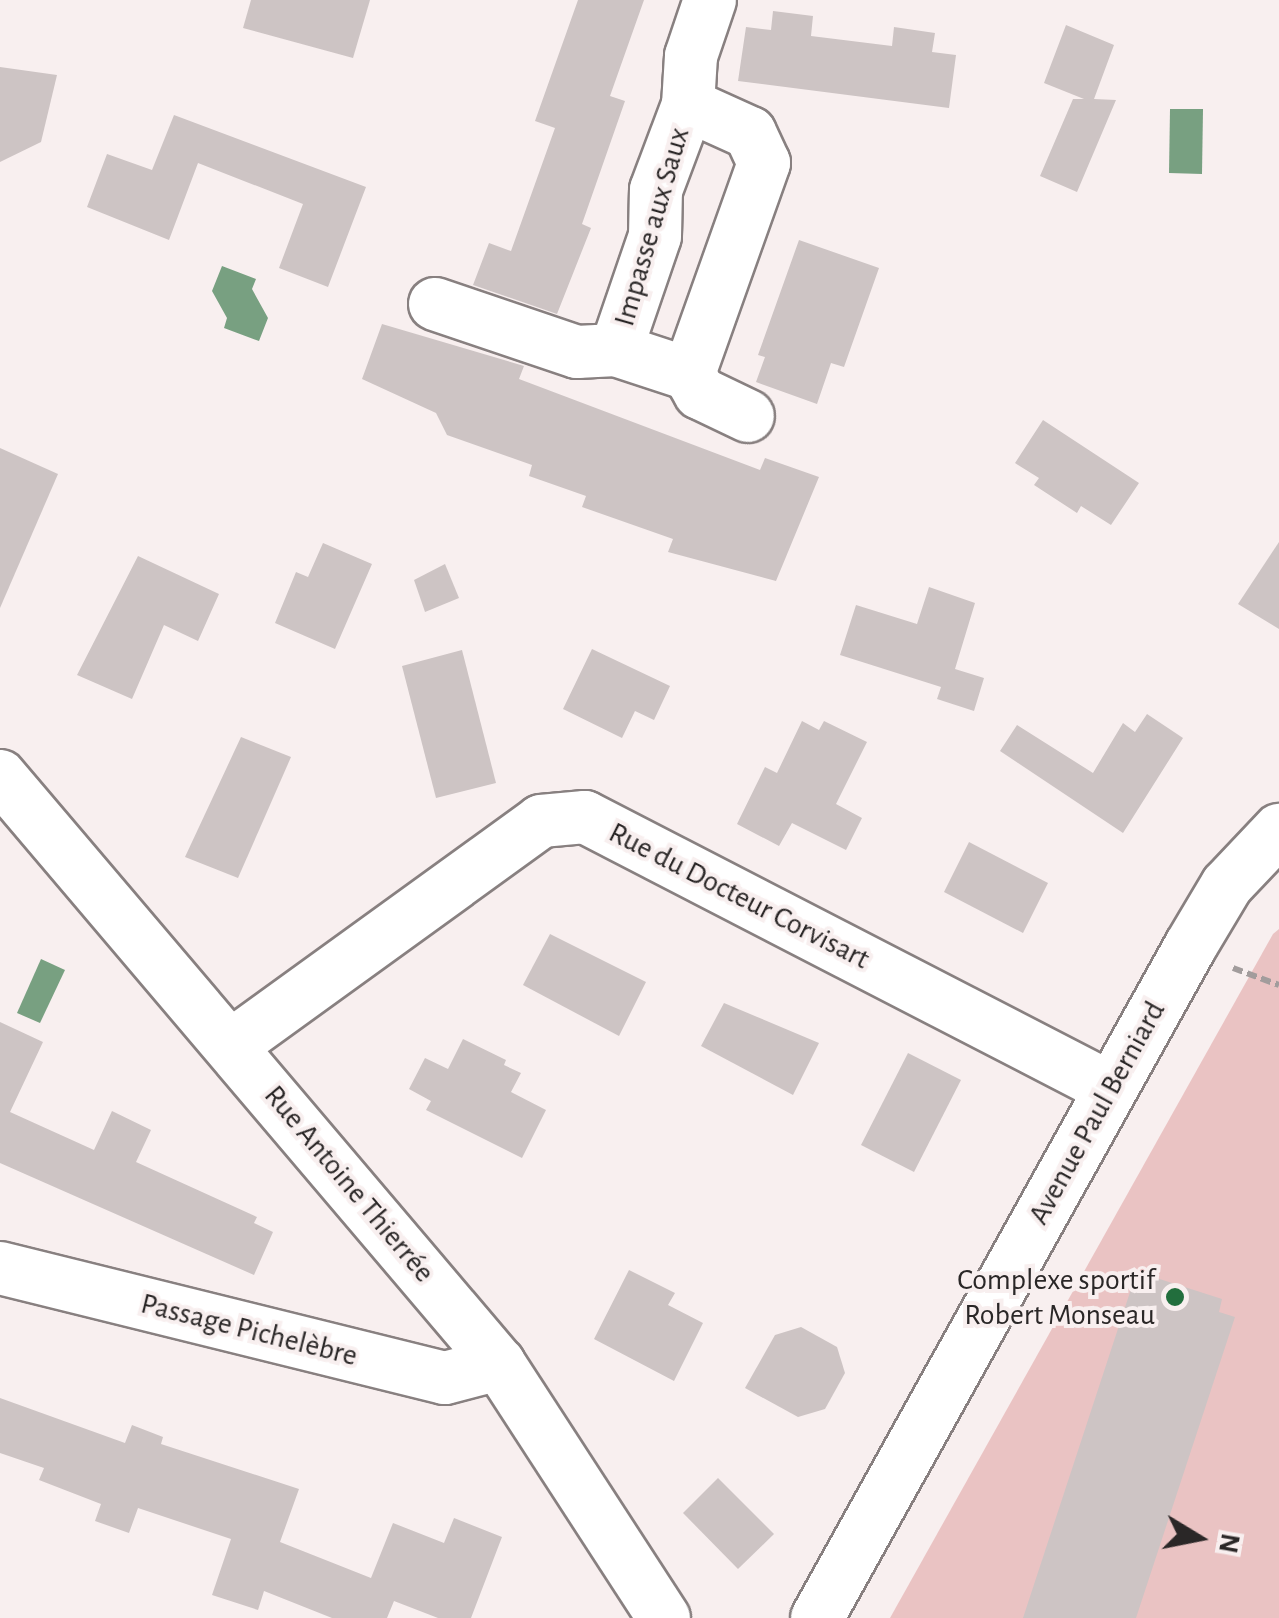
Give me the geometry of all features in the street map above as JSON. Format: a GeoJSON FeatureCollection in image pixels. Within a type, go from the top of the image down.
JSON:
{"type":"FeatureCollection","features":[{"type":"Feature","properties":{"kind":"street","name":"Impasse aux Saux"},"geometry":{"type":"LineString","coordinates":[[616,350],[655,236],[656,190],[688,105],[691,56],[710,0]]}},
{"type":"Feature","properties":{"kind":"street","name":"Impasse aux Saux"},"geometry":{"type":"LineString","coordinates":[[688,105],[750,133],[764,163],[690,374]]}},
{"type":"Feature","properties":{"kind":"street","name":"Impasse aux Saux"},"geometry":{"type":"LineString","coordinates":[[435,304],[577,352],[616,350],[690,374],[700,393],[748,416]]}},
{"type":"Feature","properties":{"kind":"street","name":"Rue Antoine Thierrée"},"geometry":{"type":"LineString","coordinates":[[0,776],[499,1364],[664,1618]]}},
{"type":"Feature","properties":{"kind":"street","name":"Rue du Docteur Corvisart"},"geometry":{"type":"LineString","coordinates":[[232,1045],[542,821],[585,817],[1110,1088]]}},
{"type":"Feature","properties":{"kind":"street","name":"Avenue Paul Berniard"},"geometry":{"type":"LineString","coordinates":[[817,1618],[1110,1088],[1227,885],[1279,830]]}},
{"type":"Feature","properties":{"kind":"street","name":"Passage Pichelèbre"},"geometry":{"type":"LineString","coordinates":[[0,1268],[445,1378],[499,1364]]}},
{"type":"Feature","properties":{"kind":"shaded area"},"geometry":{"type":"Polygon","coordinates":[[[1170,109],[1203,109],[1202,174],[1169,173],[1170,109]]]}},
{"type":"Feature","properties":{"kind":"shaded area"},"geometry":{"type":"Polygon","coordinates":[[[222,266],[256,279],[252,289],[268,318],[259,341],[224,328],[227,318],[212,291],[222,266]]]}},
{"type":"Feature","properties":{"kind":"shaded area","name":"Complexe sportif Robert Monseau"},"geometry":{"type":"Polygon","coordinates":[[[1279,929],[1279,1618],[890,1618],[1273,934],[1279,929]]]}},
{"type":"Feature","properties":{"kind":"shaded area"},"geometry":{"type":"Polygon","coordinates":[[[41,959],[65,970],[40,1023],[17,1013],[41,959]]]}},
{"type":"Feature","properties":{"kind":"building"},"geometry":{"type":"Polygon","coordinates":[[[251,0],[370,0],[353,58],[243,28],[251,0]]]}},
{"type":"Feature","properties":{"kind":"building"},"geometry":{"type":"Polygon","coordinates":[[[578,0],[644,0],[610,96],[625,101],[582,224],[591,228],[557,314],[473,285],[489,243],[511,251],[555,128],[535,121],[578,0]]]}},
{"type":"Feature","properties":{"kind":"building"},"geometry":{"type":"Polygon","coordinates":[[[773,11],[813,16],[811,36],[892,46],[894,27],[935,33],[932,52],[956,55],[949,108],[738,81],[746,27],[771,30],[773,11]]]}},
{"type":"Feature","properties":{"kind":"building"},"geometry":{"type":"Polygon","coordinates":[[[1066,25],[1114,45],[1094,99],[1116,100],[1077,192],[1040,176],[1073,99],[1084,99],[1044,83],[1066,25]]]}},
{"type":"Feature","properties":{"kind":"building"},"geometry":{"type":"Polygon","coordinates":[[[0,67],[57,75],[41,142],[0,162],[0,67]]]}},
{"type":"Feature","properties":{"kind":"building"},"geometry":{"type":"Polygon","coordinates":[[[174,115],[366,187],[328,287],[279,268],[303,204],[198,163],[169,240],[87,207],[107,154],[152,170],[174,115]]]}},
{"type":"Feature","properties":{"kind":"building"},"geometry":{"type":"Polygon","coordinates":[[[799,240],[879,268],[844,367],[831,363],[817,404],[756,382],[765,357],[758,355],[799,240]]]}},
{"type":"Feature","properties":{"kind":"building"},"geometry":{"type":"Polygon","coordinates":[[[382,324],[524,366],[519,379],[760,470],[765,458],[819,477],[776,581],[668,552],[673,539],[582,507],[586,496],[529,476],[532,465],[447,435],[436,413],[362,379],[382,324]]]}},
{"type":"Feature","properties":{"kind":"building"},"geometry":{"type":"Polygon","coordinates":[[[1043,420],[1139,483],[1111,525],[1081,506],[1077,513],[1034,485],[1039,478],[1015,463],[1043,420]]]}},
{"type":"Feature","properties":{"kind":"building"},"geometry":{"type":"Polygon","coordinates":[[[0,448],[58,474],[0,608],[0,448]]]}},
{"type":"Feature","properties":{"kind":"building"},"geometry":{"type":"Polygon","coordinates":[[[1279,542],[1279,629],[1238,604],[1279,542]]]}},
{"type":"Feature","properties":{"kind":"building"},"geometry":{"type":"Polygon","coordinates":[[[323,543],[372,564],[335,649],[275,623],[296,572],[308,577],[323,543]]]}},
{"type":"Feature","properties":{"kind":"building"},"geometry":{"type":"Polygon","coordinates":[[[138,556],[219,594],[198,641],[164,625],[132,699],[77,675],[138,556]]]}},
{"type":"Feature","properties":{"kind":"building"},"geometry":{"type":"Polygon","coordinates":[[[445,564],[459,598],[425,612],[414,580],[445,564]]]}},
{"type":"Feature","properties":{"kind":"building"},"geometry":{"type":"Polygon","coordinates":[[[929,587],[975,603],[955,669],[984,678],[974,711],[937,699],[941,687],[840,655],[856,605],[917,624],[929,587]]]}},
{"type":"Feature","properties":{"kind":"building"},"geometry":{"type":"Polygon","coordinates":[[[592,649],[670,686],[654,720],[635,711],[622,738],[563,709],[592,649]]]}},
{"type":"Feature","properties":{"kind":"building"},"geometry":{"type":"Polygon","coordinates":[[[462,650],[496,783],[436,798],[402,666],[462,650]]]}},
{"type":"Feature","properties":{"kind":"building"},"geometry":{"type":"Polygon","coordinates":[[[1147,714],[1183,738],[1123,833],[1000,751],[1017,725],[1093,773],[1123,723],[1135,732],[1147,714]]]}},
{"type":"Feature","properties":{"kind":"building"},"geometry":{"type":"Polygon","coordinates":[[[802,721],[819,730],[824,721],[867,742],[836,804],[862,818],[846,850],[792,823],[779,846],[737,824],[765,767],[777,773],[802,721]]]}},
{"type":"Feature","properties":{"kind":"building"},"geometry":{"type":"Polygon","coordinates":[[[241,737],[291,757],[238,878],[185,857],[241,737]]]}},
{"type":"Feature","properties":{"kind":"building"},"geometry":{"type":"Polygon","coordinates":[[[969,842],[1048,883],[1023,933],[944,892],[969,842]]]}},
{"type":"Feature","properties":{"kind":"building"},"geometry":{"type":"Polygon","coordinates":[[[550,934],[646,982],[619,1036],[523,985],[550,934]]]}},
{"type":"Feature","properties":{"kind":"building"},"geometry":{"type":"Polygon","coordinates":[[[724,1003],[819,1043],[793,1095],[701,1046],[724,1003]]]}},
{"type":"Feature","properties":{"kind":"building"},"geometry":{"type":"Polygon","coordinates":[[[0,1022],[43,1042],[10,1112],[94,1150],[112,1111],[151,1130],[136,1162],[257,1217],[254,1223],[273,1232],[254,1275],[0,1163],[0,1022]]]}},
{"type":"Feature","properties":{"kind":"building"},"geometry":{"type":"Polygon","coordinates":[[[463,1039],[506,1060],[504,1065],[521,1073],[511,1092],[546,1110],[522,1158],[426,1110],[431,1101],[409,1089],[425,1058],[448,1069],[463,1039]]]}},
{"type":"Feature","properties":{"kind":"building"},"geometry":{"type":"Polygon","coordinates":[[[908,1053],[961,1080],[914,1172],[861,1145],[908,1053]]]}},
{"type":"Feature","properties":{"kind":"building"},"geometry":{"type":"Polygon","coordinates":[[[629,1270],[675,1293],[668,1305],[703,1323],[674,1381],[594,1339],[629,1270]]]}},
{"type":"Feature","properties":{"kind":"building"},"geometry":{"type":"Polygon","coordinates":[[[1144,1274],[1222,1299],[1219,1312],[1235,1317],[1136,1618],[1023,1618],[1133,1283],[1140,1285],[1144,1274]]]}},
{"type":"Feature","properties":{"kind":"building"},"geometry":{"type":"Polygon","coordinates":[[[801,1327],[837,1347],[845,1373],[825,1409],[798,1417],[745,1388],[775,1335],[801,1327]]]}},
{"type":"Feature","properties":{"kind":"building"},"geometry":{"type":"Polygon","coordinates":[[[0,1398],[125,1443],[132,1425],[163,1437],[161,1444],[299,1489],[280,1542],[371,1578],[393,1523],[444,1543],[454,1518],[502,1537],[471,1618],[438,1618],[394,1601],[387,1618],[332,1618],[264,1591],[258,1610],[212,1595],[231,1539],[138,1508],[129,1533],[95,1521],[101,1504],[39,1480],[44,1468],[0,1453],[0,1398]]]}},
{"type":"Feature","properties":{"kind":"building"},"geometry":{"type":"Polygon","coordinates":[[[718,1478],[774,1534],[738,1569],[683,1513],[718,1478]]]}},
{"type":"Feature","properties":{"kind":"place","name":"Complexe sportif Robert Monseau"},"geometry":{"type":"Point","coordinates":[1175,1297]}}]}
